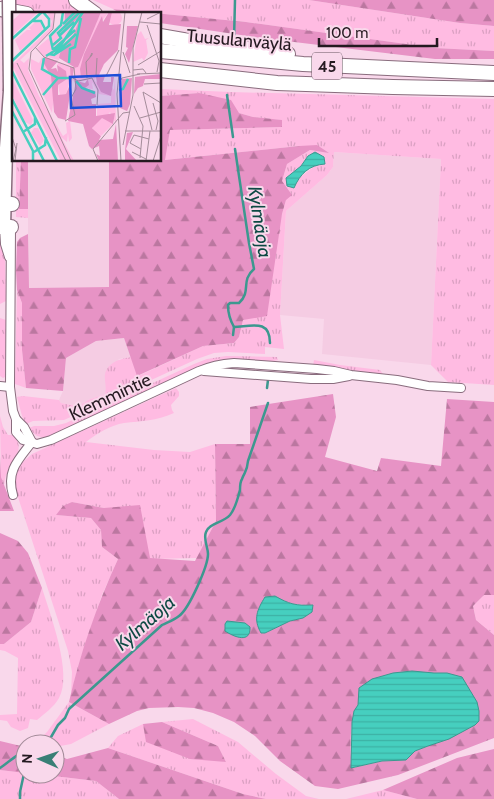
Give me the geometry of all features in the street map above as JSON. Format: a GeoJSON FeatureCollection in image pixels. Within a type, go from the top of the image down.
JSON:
{"type":"FeatureCollection","features":[{"type":"Feature","properties":{"kind":"highway"},"geometry":{"type":"LineString","coordinates":[[76,0],[91,12]]}},
{"type":"Feature","properties":{"kind":"highway"},"geometry":{"type":"LineString","coordinates":[[0,9],[16,12]]}},
{"type":"Feature","properties":{"kind":"highway"},"geometry":{"type":"LineString","coordinates":[[161,36],[392,69]]}},
{"type":"Feature","properties":{"kind":"highway","name":"Tuusulanväylä"},"geometry":{"type":"LineString","coordinates":[[161,51],[302,64],[494,73]]}},
{"type":"Feature","properties":{"kind":"highway","name":"45"},"geometry":{"type":"LineString","coordinates":[[161,70],[277,83],[494,89]]}},
{"type":"Feature","properties":{"kind":"highway"},"geometry":{"type":"LineString","coordinates":[[161,80],[277,83]]}},
{"type":"Feature","properties":{"kind":"main road"},"geometry":{"type":"LineString","coordinates":[[10,0],[12,129]]}},
{"type":"Feature","properties":{"kind":"main road"},"geometry":{"type":"LineString","coordinates":[[5,227],[5,204],[12,155]]}},
{"type":"Feature","properties":{"kind":"street"},"geometry":{"type":"LineString","coordinates":[[5,227],[5,244],[11,264],[10,387],[16,419],[16,432],[23,440],[32,442],[12,470],[11,479],[14,496]]}},
{"type":"Feature","properties":{"kind":"street","name":"Klemmintie"},"geometry":{"type":"LineString","coordinates":[[32,442],[37,444],[51,440],[199,371],[311,379],[333,379],[351,375],[397,380],[428,386],[461,388]]}},
{"type":"Feature","properties":{"kind":"street"},"geometry":{"type":"LineString","coordinates":[[0,386],[10,387]]}},
{"type":"Feature","properties":{"kind":"shaded area"},"geometry":{"type":"Polygon","coordinates":[[[315,152],[324,157],[325,164],[314,166],[306,171],[299,178],[294,188],[287,186],[286,178],[301,166],[308,156],[315,152]]]}},
{"type":"Feature","properties":{"kind":"shaded area"},"geometry":{"type":"Polygon","coordinates":[[[334,152],[441,159],[431,365],[322,354],[324,319],[280,315],[286,211],[327,175],[333,167],[334,152]]]}},
{"type":"Feature","properties":{"kind":"shaded area"},"geometry":{"type":"Polygon","coordinates":[[[28,161],[109,161],[110,287],[28,288],[28,161]]]}},
{"type":"Feature","properties":{"kind":"shaded area"},"geometry":{"type":"Polygon","coordinates":[[[124,338],[131,357],[119,359],[105,375],[107,388],[105,394],[88,400],[81,405],[61,403],[59,400],[63,391],[66,358],[96,341],[124,338]]]}},
{"type":"Feature","properties":{"kind":"shaded area"},"geometry":{"type":"Polygon","coordinates":[[[275,596],[293,604],[313,605],[312,612],[303,618],[290,621],[265,633],[261,633],[257,623],[258,610],[265,597],[275,596]]]}},
{"type":"Feature","properties":{"kind":"shaded area"},"geometry":{"type":"Polygon","coordinates":[[[227,621],[245,623],[250,627],[248,636],[241,638],[225,631],[227,621]]]}},
{"type":"Feature","properties":{"kind":"shaded area"},"geometry":{"type":"Polygon","coordinates":[[[412,671],[447,673],[462,677],[477,702],[479,721],[449,739],[415,751],[406,760],[382,761],[351,768],[352,722],[354,711],[358,705],[359,688],[372,679],[393,673],[412,671]]]}},
{"type":"Feature","properties":{"kind":"green space"},"geometry":{"type":"Polygon","coordinates":[[[15,0],[70,0],[84,12],[39,12],[16,8],[15,0]]]}},
{"type":"Feature","properties":{"kind":"green space"},"geometry":{"type":"Polygon","coordinates":[[[93,0],[309,0],[460,23],[494,26],[494,51],[435,48],[246,22],[161,14],[161,12],[113,9],[93,0]]]}},
{"type":"Feature","properties":{"kind":"green space"},"geometry":{"type":"Polygon","coordinates":[[[309,0],[494,0],[494,26],[460,23],[309,0]]]}},
{"type":"Feature","properties":{"kind":"green space"},"geometry":{"type":"Polygon","coordinates":[[[113,9],[144,12],[118,12],[113,9]]]}},
{"type":"Feature","properties":{"kind":"green space"},"geometry":{"type":"Polygon","coordinates":[[[161,14],[246,22],[435,48],[494,51],[494,59],[435,59],[261,38],[161,23],[161,14]]]}},
{"type":"Feature","properties":{"kind":"green space"},"geometry":{"type":"Polygon","coordinates":[[[161,89],[494,99],[494,385],[448,382],[431,365],[441,159],[334,152],[333,167],[327,175],[286,211],[280,315],[284,349],[265,347],[265,354],[214,353],[64,420],[33,421],[26,424],[17,397],[59,400],[61,403],[81,405],[88,400],[105,394],[105,374],[112,364],[119,360],[131,357],[138,376],[203,346],[234,343],[239,337],[243,320],[286,200],[282,181],[287,164],[310,150],[327,152],[299,146],[164,160],[170,130],[282,127],[281,120],[253,117],[239,113],[199,93],[161,96],[161,89]],[[308,156],[301,166],[286,178],[299,178],[316,165],[308,156]]]}},
{"type":"Feature","properties":{"kind":"green space"},"geometry":{"type":"Polygon","coordinates":[[[199,93],[231,100],[239,113],[253,117],[282,120],[282,127],[170,130],[165,160],[317,145],[329,153],[310,150],[287,164],[282,181],[292,195],[286,200],[282,214],[267,316],[243,320],[239,337],[234,343],[203,346],[137,376],[124,338],[96,341],[66,358],[63,391],[26,388],[22,350],[22,303],[17,290],[17,242],[28,234],[29,288],[109,287],[109,161],[161,161],[161,96],[199,93]]]}},
{"type":"Feature","properties":{"kind":"green space"},"geometry":{"type":"Polygon","coordinates":[[[16,161],[21,161],[19,209],[28,209],[28,218],[16,217],[16,161]]]}},
{"type":"Feature","properties":{"kind":"green space"},"geometry":{"type":"Polygon","coordinates":[[[21,161],[28,161],[28,209],[19,209],[21,161]]]}},
{"type":"Feature","properties":{"kind":"green space"},"geometry":{"type":"Polygon","coordinates":[[[0,241],[5,261],[6,301],[0,304],[0,241]]]}},
{"type":"Feature","properties":{"kind":"green space"},"geometry":{"type":"Polygon","coordinates":[[[17,290],[22,303],[22,350],[26,388],[15,384],[17,290]]]}},
{"type":"Feature","properties":{"kind":"green space"},"geometry":{"type":"Polygon","coordinates":[[[0,318],[6,320],[5,377],[3,378],[0,376],[0,318]]]}},
{"type":"Feature","properties":{"kind":"green space"},"geometry":{"type":"Polygon","coordinates":[[[226,356],[277,357],[278,360],[223,359],[214,361],[47,437],[36,436],[29,428],[66,423],[194,364],[207,359],[226,356]]]}},
{"type":"Feature","properties":{"kind":"green space"},"geometry":{"type":"Polygon","coordinates":[[[314,360],[380,370],[383,374],[313,366],[314,360]]]}},
{"type":"Feature","properties":{"kind":"green space"},"geometry":{"type":"Polygon","coordinates":[[[176,388],[179,396],[171,405],[174,413],[155,419],[114,426],[86,442],[190,452],[215,444],[216,521],[197,558],[150,559],[115,508],[104,508],[72,502],[56,515],[91,518],[101,530],[102,547],[118,559],[102,595],[79,663],[71,694],[72,672],[68,651],[15,488],[16,472],[20,465],[32,454],[176,388]]]}},
{"type":"Feature","properties":{"kind":"green space"},"geometry":{"type":"Polygon","coordinates":[[[333,394],[336,417],[325,457],[377,471],[381,458],[441,466],[447,399],[494,402],[494,595],[484,595],[473,606],[476,620],[494,635],[494,738],[398,775],[338,789],[315,786],[280,761],[255,736],[234,722],[213,713],[194,708],[149,708],[137,711],[109,724],[69,702],[78,665],[90,629],[118,559],[102,547],[101,530],[91,518],[56,515],[63,506],[72,502],[104,508],[140,505],[150,558],[195,561],[216,521],[215,444],[250,444],[250,407],[333,394]],[[275,596],[265,633],[290,621],[303,618],[313,605],[293,604],[275,596]],[[434,673],[358,705],[352,727],[352,768],[382,761],[406,760],[415,751],[428,746],[447,673],[434,673]]]}},
{"type":"Feature","properties":{"kind":"green space"},"geometry":{"type":"Polygon","coordinates":[[[0,416],[3,427],[8,435],[14,435],[19,445],[17,455],[6,474],[4,485],[1,477],[0,416]]]}},
{"type":"Feature","properties":{"kind":"green space"},"geometry":{"type":"Polygon","coordinates":[[[0,456],[1,477],[14,511],[0,511],[0,456]]]}},
{"type":"Feature","properties":{"kind":"green space"},"geometry":{"type":"Polygon","coordinates":[[[0,533],[18,541],[28,553],[42,588],[31,622],[4,644],[0,644],[0,533]]]}},
{"type":"Feature","properties":{"kind":"green space"},"geometry":{"type":"Polygon","coordinates":[[[42,588],[59,644],[62,660],[63,687],[59,698],[52,707],[37,720],[30,719],[28,728],[20,731],[11,727],[7,721],[0,720],[0,715],[17,714],[18,658],[0,650],[0,644],[4,644],[31,622],[42,588]]]}},
{"type":"Feature","properties":{"kind":"green space"},"geometry":{"type":"Polygon","coordinates":[[[484,595],[494,595],[494,635],[476,620],[473,606],[484,595]]]}},
{"type":"Feature","properties":{"kind":"green space"},"geometry":{"type":"Polygon","coordinates":[[[69,702],[109,724],[71,744],[65,745],[65,734],[45,734],[69,702]]]}},
{"type":"Feature","properties":{"kind":"green space"},"geometry":{"type":"Polygon","coordinates":[[[193,719],[238,742],[306,796],[319,799],[266,799],[243,794],[108,748],[118,736],[143,724],[147,742],[226,762],[218,746],[162,722],[193,719]]]}},
{"type":"Feature","properties":{"kind":"green space"},"geometry":{"type":"Polygon","coordinates":[[[162,722],[218,746],[226,762],[190,759],[146,742],[143,724],[162,722]]]}},
{"type":"Feature","properties":{"kind":"green space"},"geometry":{"type":"Polygon","coordinates":[[[0,741],[15,745],[15,772],[0,770],[0,741]]]}},
{"type":"Feature","properties":{"kind":"green space"},"geometry":{"type":"Polygon","coordinates":[[[108,748],[243,794],[266,799],[119,799],[96,781],[65,777],[65,758],[108,748]]]}},
{"type":"Feature","properties":{"kind":"green space"},"geometry":{"type":"Polygon","coordinates":[[[494,749],[494,799],[417,799],[383,790],[457,758],[494,749]]]}},
{"type":"Feature","properties":{"kind":"green space"},"geometry":{"type":"Polygon","coordinates":[[[0,770],[15,772],[15,784],[65,784],[65,777],[96,781],[119,799],[0,799],[0,770]]]}},
{"type":"Feature","properties":{"kind":"green space"},"geometry":{"type":"Polygon","coordinates":[[[383,790],[417,799],[346,799],[383,790]]]}},
{"type":"Feature","properties":{"kind":"waterway","name":"Kylmäoja"},"geometry":{"type":"LineString","coordinates":[[234,40],[235,0]]}},
{"type":"Feature","properties":{"kind":"waterway","name":"Kylmäoja"},"geometry":{"type":"LineString","coordinates":[[227,95],[233,137]]}},
{"type":"Feature","properties":{"kind":"waterway","name":"Kylmäoja"},"geometry":{"type":"LineString","coordinates":[[235,149],[254,269],[248,278],[243,299],[239,303],[230,303],[228,305],[229,314],[234,327],[253,325],[263,327],[267,330],[270,343]]}},
{"type":"Feature","properties":{"kind":"waterway"},"geometry":{"type":"LineString","coordinates":[[233,335],[234,327]]}},
{"type":"Feature","properties":{"kind":"waterway","name":"Kylmäoja"},"geometry":{"type":"LineString","coordinates":[[267,388],[268,380]]}},
{"type":"Feature","properties":{"kind":"waterway","name":"Kylmäoja"},"geometry":{"type":"LineString","coordinates":[[53,734],[65,718],[69,709],[162,625],[179,616],[188,605],[207,560],[206,532],[210,527],[227,518],[233,510],[268,403]]}},
{"type":"Feature","properties":{"kind":"waterway","name":"Kylmäoja"},"geometry":{"type":"LineString","coordinates":[[0,768],[15,758]]}},
{"type":"Feature","properties":{"kind":"waterway","name":"Kylmäoja"},"geometry":{"type":"LineString","coordinates":[[20,799],[22,784]]}}]}
